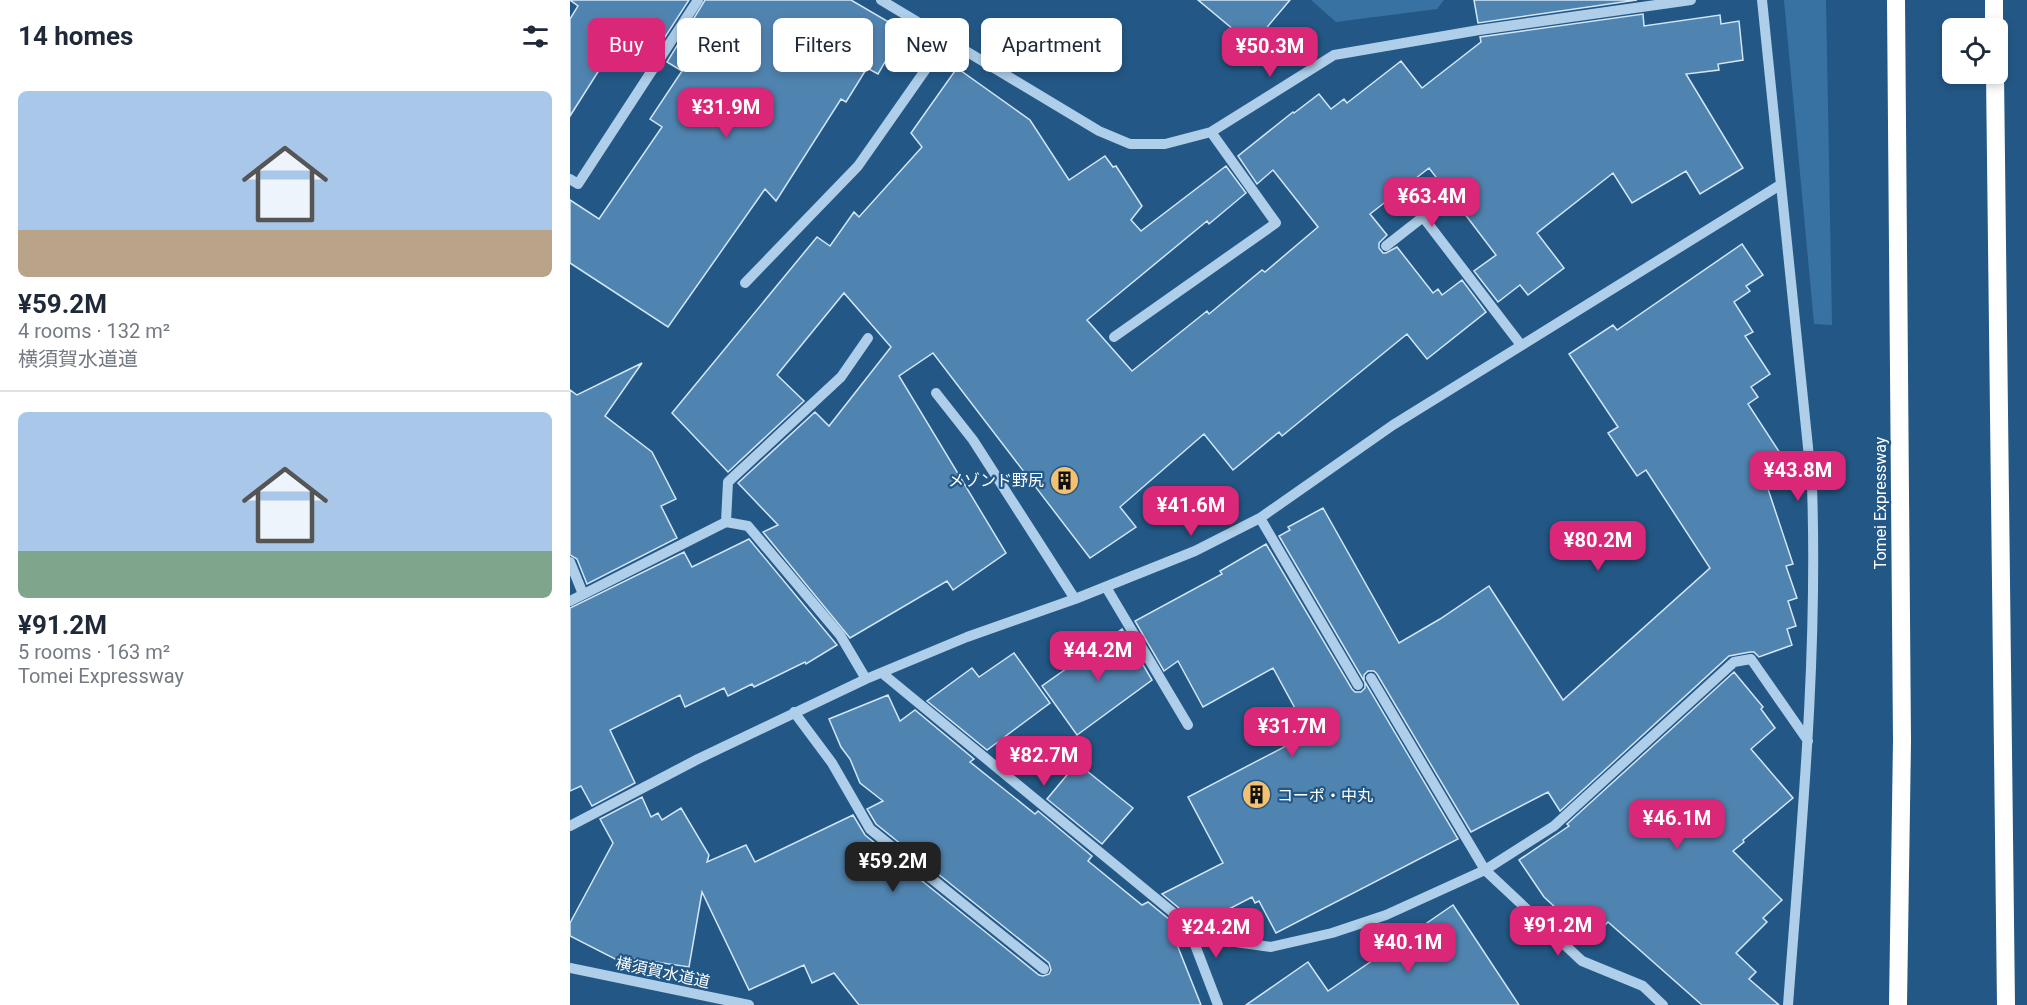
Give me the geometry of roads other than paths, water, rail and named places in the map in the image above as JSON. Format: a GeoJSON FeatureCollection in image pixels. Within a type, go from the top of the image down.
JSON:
{"type":"FeatureCollection","features":[{"type":"Feature","properties":{"kind":"highway","name":"Tomei Expressway"},"geometry":{"type":"LineString","coordinates":[[1896,0],[1902,741],[1898,1005]]}},
{"type":"Feature","properties":{"kind":"highway"},"geometry":{"type":"LineString","coordinates":[[1994,0],[1994,18]]}},
{"type":"Feature","properties":{"kind":"highway"},"geometry":{"type":"LineString","coordinates":[[1995,84],[2006,1005]]}},
{"type":"Feature","properties":{"kind":"street"},"geometry":{"type":"LineString","coordinates":[[570,179],[578,184],[698,0]]}},
{"type":"Feature","properties":{"kind":"street"},"geometry":{"type":"LineString","coordinates":[[881,0],[911,18]]}},
{"type":"Feature","properties":{"kind":"street"},"geometry":{"type":"LineString","coordinates":[[969,52],[1099,131],[1130,144],[1165,144],[1211,132],[1334,55],[1479,30],[1691,0]]}},
{"type":"Feature","properties":{"kind":"street"},"geometry":{"type":"LineString","coordinates":[[1762,0],[1812,486],[1815,562],[1808,741],[1788,1005]]}},
{"type":"Feature","properties":{"kind":"street"},"geometry":{"type":"LineString","coordinates":[[745,283],[858,166],[924,72]]}},
{"type":"Feature","properties":{"kind":"street"},"geometry":{"type":"LineString","coordinates":[[1114,337],[1276,223],[1211,132]]}},
{"type":"Feature","properties":{"kind":"street"},"geometry":{"type":"LineString","coordinates":[[570,826],[794,712],[866,679],[967,637],[1075,599],[1195,551],[1260,518],[1393,425],[1780,185]]}},
{"type":"Feature","properties":{"kind":"street"},"geometry":{"type":"LineString","coordinates":[[1386,246],[1460,188]]}},
{"type":"Feature","properties":{"kind":"street"},"geometry":{"type":"LineString","coordinates":[[1423,217],[1521,345]]}},
{"type":"Feature","properties":{"kind":"street"},"geometry":{"type":"LineString","coordinates":[[726,522],[728,482],[841,377],[868,338]]}},
{"type":"Feature","properties":{"kind":"street"},"geometry":{"type":"LineString","coordinates":[[936,393],[973,440],[1075,599]]}},
{"type":"Feature","properties":{"kind":"street"},"geometry":{"type":"LineString","coordinates":[[1260,518],[1358,685]]}},
{"type":"Feature","properties":{"kind":"street"},"geometry":{"type":"LineString","coordinates":[[570,601],[726,522],[748,526],[840,635],[866,679]]}},
{"type":"Feature","properties":{"kind":"street"},"geometry":{"type":"LineString","coordinates":[[570,562],[583,594]]}},
{"type":"Feature","properties":{"kind":"street"},"geometry":{"type":"LineString","coordinates":[[1106,587],[1188,725]]}},
{"type":"Feature","properties":{"kind":"street"},"geometry":{"type":"LineString","coordinates":[[882,673],[1187,924],[1228,941],[1271,947],[1332,933],[1386,915],[1485,870],[1554,826],[1734,662],[1751,658],[1808,741]]}},
{"type":"Feature","properties":{"kind":"street"},"geometry":{"type":"LineString","coordinates":[[1371,678],[1485,870],[1582,961],[1643,986],[1663,1005]]}},
{"type":"Feature","properties":{"kind":"street"},"geometry":{"type":"LineString","coordinates":[[794,712],[832,763],[870,829],[1044,969]]}},
{"type":"Feature","properties":{"kind":"street"},"geometry":{"type":"LineString","coordinates":[[1187,924],[1218,1005]]}},
{"type":"Feature","properties":{"kind":"street","name":"横須賀水道道"},"geometry":{"type":"LineString","coordinates":[[570,968],[749,1005]]}},
{"type":"Feature","properties":{"kind":"place","name":"メゾンド野尻"},"geometry":{"type":"Point","coordinates":[1065,480]}},
{"type":"Feature","properties":{"kind":"place","name":"コーポ・中丸"},"geometry":{"type":"Point","coordinates":[1256,795]}}]}
